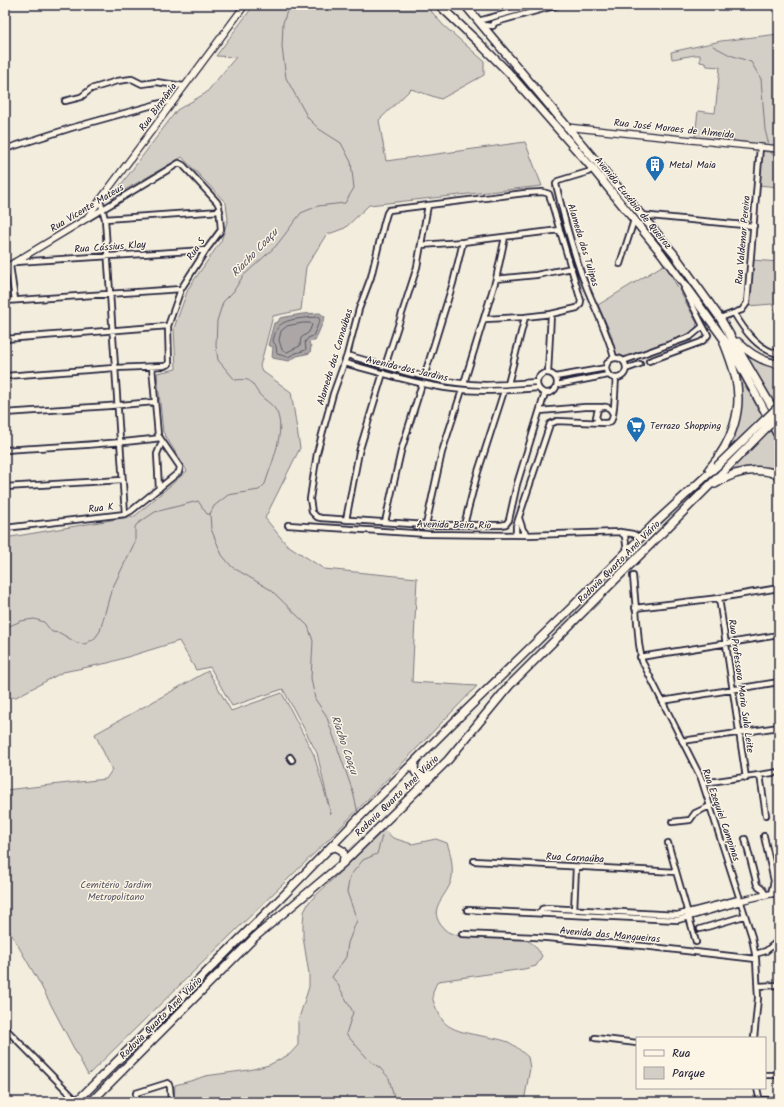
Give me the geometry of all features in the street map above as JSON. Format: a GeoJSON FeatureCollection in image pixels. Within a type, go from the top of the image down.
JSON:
{"type":"FeatureCollection","features":[{"type":"Feature","properties":{"kind":"highway","name":"Avenida Eusébio de Queiroz"},"geometry":{"type":"LineString","coordinates":[[439,5],[508,72],[593,169],[674,270],[731,349],[779,437]]}},
{"type":"Feature","properties":{"kind":"highway","name":"Avenida Eusébio de Queiroz"},"geometry":{"type":"LineString","coordinates":[[465,5],[674,254],[720,318],[779,419]]}},
{"type":"Feature","properties":{"kind":"highway"},"geometry":{"type":"LineString","coordinates":[[720,318],[745,349],[758,358],[779,364]]}},
{"type":"Feature","properties":{"kind":"highway"},"geometry":{"type":"LineString","coordinates":[[682,498],[718,458],[726,446],[734,426],[738,403],[737,385],[722,335]]}},
{"type":"Feature","properties":{"kind":"highway"},"geometry":{"type":"LineString","coordinates":[[682,498],[779,406]]}},
{"type":"Feature","properties":{"kind":"highway"},"geometry":{"type":"LineString","coordinates":[[703,492],[779,415]]}},
{"type":"Feature","properties":{"kind":"highway"},"geometry":{"type":"LineString","coordinates":[[703,492],[720,480],[740,472],[758,470],[779,475]]}},
{"type":"Feature","properties":{"kind":"highway","name":"Rodovia Quarto Anel Viário"},"geometry":{"type":"LineString","coordinates":[[91,1102],[255,937],[343,862],[448,760],[509,686],[703,492]]}},
{"type":"Feature","properties":{"kind":"highway","name":"Rodovia Quarto Anel Viário"},"geometry":{"type":"LineString","coordinates":[[76,1101],[329,849],[380,796],[682,498]]}},
{"type":"Feature","properties":{"kind":"highway"},"geometry":{"type":"LineString","coordinates":[[558,620],[568,628]]}},
{"type":"Feature","properties":{"kind":"highway"},"geometry":{"type":"LineString","coordinates":[[415,762],[414,769],[417,775],[423,778],[432,775]]}},
{"type":"Feature","properties":{"kind":"highway"},"geometry":{"type":"LineString","coordinates":[[329,849],[336,847],[343,851],[343,862]]}},
{"type":"Feature","properties":{"kind":"street","name":"Rua Birmânia"},"geometry":{"type":"LineString","coordinates":[[86,219],[246,5]]}},
{"type":"Feature","properties":{"kind":"street"},"geometry":{"type":"LineString","coordinates":[[480,23],[538,7],[558,5]]}},
{"type":"Feature","properties":{"kind":"street"},"geometry":{"type":"LineString","coordinates":[[480,23],[493,26],[494,23],[538,7]]}},
{"type":"Feature","properties":{"kind":"street"},"geometry":{"type":"LineString","coordinates":[[65,101],[81,97],[91,89],[117,81],[132,79],[142,84],[156,82],[184,86]]}},
{"type":"Feature","properties":{"kind":"street"},"geometry":{"type":"LineString","coordinates":[[5,149],[71,128],[157,104],[168,102],[172,103]]}},
{"type":"Feature","properties":{"kind":"street","name":"Rua José Moraes de Almeida"},"geometry":{"type":"LineString","coordinates":[[566,127],[688,142],[779,149]]}},
{"type":"Feature","properties":{"kind":"street","name":"Rua José Moraes de Almeida"},"geometry":{"type":"LineString","coordinates":[[575,137],[577,133],[581,132],[606,133]]}},
{"type":"Feature","properties":{"kind":"street","name":"Rua José Moraes de Almeida"},"geometry":{"type":"LineString","coordinates":[[760,148],[779,152]]}},
{"type":"Feature","properties":{"kind":"street","name":"Rua Valdemar Pereira"},"geometry":{"type":"LineString","coordinates":[[720,318],[742,310],[747,303],[760,148]]}},
{"type":"Feature","properties":{"kind":"street"},"geometry":{"type":"LineString","coordinates":[[593,169],[595,164],[594,159]]}},
{"type":"Feature","properties":{"kind":"street","name":"Rua Vicente Mateus"},"geometry":{"type":"LineString","coordinates":[[10,265],[179,164]]}},
{"type":"Feature","properties":{"kind":"street","name":"Rua S"},"geometry":{"type":"LineString","coordinates":[[152,367],[169,364],[168,326],[181,289],[221,230],[218,202],[183,165],[179,164]]}},
{"type":"Feature","properties":{"kind":"street","name":"Alameda das Tulipas"},"geometry":{"type":"LineString","coordinates":[[593,169],[588,172],[558,181],[556,184],[565,223],[581,273],[608,336],[614,358]]}},
{"type":"Feature","properties":{"kind":"street"},"geometry":{"type":"LineString","coordinates":[[385,366],[413,281],[428,205],[543,192],[548,193],[551,196],[581,303],[577,308],[551,314],[485,319]]}},
{"type":"Feature","properties":{"kind":"street"},"geometry":{"type":"LineString","coordinates":[[100,200],[105,219],[125,514]]}},
{"type":"Feature","properties":{"kind":"street","name":"Alameda das Carnaúbas"},"geometry":{"type":"LineString","coordinates":[[346,520],[321,518],[314,514],[310,507],[317,453],[333,394],[347,355],[371,277],[387,213],[393,209],[428,205]]}},
{"type":"Feature","properties":{"kind":"street"},"geometry":{"type":"LineString","coordinates":[[105,219],[220,211]]}},
{"type":"Feature","properties":{"kind":"street"},"geometry":{"type":"LineString","coordinates":[[640,215],[754,226]]}},
{"type":"Feature","properties":{"kind":"street"},"geometry":{"type":"LineString","coordinates":[[620,264],[634,220]]}},
{"type":"Feature","properties":{"kind":"street"},"geometry":{"type":"LineString","coordinates":[[421,245],[463,242],[560,230]]}},
{"type":"Feature","properties":{"kind":"street"},"geometry":{"type":"LineString","coordinates":[[464,383],[485,319],[496,279],[505,237]]}},
{"type":"Feature","properties":{"kind":"street"},"geometry":{"type":"LineString","coordinates":[[424,377],[454,283],[463,242]]}},
{"type":"Feature","properties":{"kind":"street","name":"Rua Cássius Klay"},"geometry":{"type":"LineString","coordinates":[[10,265],[107,256],[206,250]]}},
{"type":"Feature","properties":{"kind":"street"},"geometry":{"type":"LineString","coordinates":[[10,265],[15,300]]}},
{"type":"Feature","properties":{"kind":"street"},"geometry":{"type":"LineString","coordinates":[[496,279],[536,275],[572,268]]}},
{"type":"Feature","properties":{"kind":"street"},"geometry":{"type":"LineString","coordinates":[[648,361],[701,342],[708,335],[674,270]]}},
{"type":"Feature","properties":{"kind":"street"},"geometry":{"type":"LineString","coordinates":[[5,301],[181,289]]}},
{"type":"Feature","properties":{"kind":"street"},"geometry":{"type":"LineString","coordinates":[[734,313],[750,336],[766,350],[779,354]]}},
{"type":"Feature","properties":{"kind":"street"},"geometry":{"type":"LineString","coordinates":[[548,372],[551,314]]}},
{"type":"Feature","properties":{"kind":"street"},"geometry":{"type":"LineString","coordinates":[[508,384],[525,317]]}},
{"type":"Feature","properties":{"kind":"street"},"geometry":{"type":"LineString","coordinates":[[623,361],[690,337],[702,327],[702,324]]}},
{"type":"Feature","properties":{"kind":"street"},"geometry":{"type":"LineString","coordinates":[[5,339],[168,326]]}},
{"type":"Feature","properties":{"kind":"street","name":"Avenida dos Jardins"},"geometry":{"type":"LineString","coordinates":[[347,355],[405,373],[464,383],[483,388],[504,390],[538,388]]}},
{"type":"Feature","properties":{"kind":"street"},"geometry":{"type":"LineString","coordinates":[[545,393],[554,390],[557,385],[572,381],[608,375],[616,378],[624,375],[626,366],[623,361],[614,358],[609,361],[606,368],[608,375]]}},
{"type":"Feature","properties":{"kind":"street","name":"Avenida dos Jardins"},"geometry":{"type":"LineString","coordinates":[[344,363],[422,384],[462,390],[537,382]]}},
{"type":"Feature","properties":{"kind":"street"},"geometry":{"type":"LineString","coordinates":[[626,369],[640,364]]}},
{"type":"Feature","properties":{"kind":"street"},"geometry":{"type":"LineString","coordinates":[[5,376],[115,368],[152,367],[154,402],[158,433],[161,440],[157,454],[159,489]]}},
{"type":"Feature","properties":{"kind":"street"},"geometry":{"type":"LineString","coordinates":[[555,377],[606,368]]}},
{"type":"Feature","properties":{"kind":"street"},"geometry":{"type":"LineString","coordinates":[[548,372],[555,377],[557,385]]}},
{"type":"Feature","properties":{"kind":"street"},"geometry":{"type":"LineString","coordinates":[[545,393],[538,388],[537,382],[542,374],[548,372]]}},
{"type":"Feature","properties":{"kind":"street"},"geometry":{"type":"LineString","coordinates":[[583,372],[585,379]]}},
{"type":"Feature","properties":{"kind":"street"},"geometry":{"type":"LineString","coordinates":[[383,373],[359,452],[346,520],[426,525],[506,524],[509,520],[517,484],[545,393]]}},
{"type":"Feature","properties":{"kind":"street"},"geometry":{"type":"LineString","coordinates":[[404,378],[405,373]]}},
{"type":"Feature","properties":{"kind":"street"},"geometry":{"type":"LineString","coordinates":[[571,374],[572,381]]}},
{"type":"Feature","properties":{"kind":"street"},"geometry":{"type":"LineString","coordinates":[[516,535],[518,517],[550,424],[557,421],[610,422],[613,414],[616,378]]}},
{"type":"Feature","properties":{"kind":"street"},"geometry":{"type":"LineString","coordinates":[[443,387],[444,380]]}},
{"type":"Feature","properties":{"kind":"street"},"geometry":{"type":"LineString","coordinates":[[385,522],[401,451],[422,384]]}},
{"type":"Feature","properties":{"kind":"street"},"geometry":{"type":"LineString","coordinates":[[426,525],[442,452],[462,390]]}},
{"type":"Feature","properties":{"kind":"street"},"geometry":{"type":"LineString","coordinates":[[464,525],[477,475],[504,390]]}},
{"type":"Feature","properties":{"kind":"street"},"geometry":{"type":"LineString","coordinates":[[608,407],[614,399]]}},
{"type":"Feature","properties":{"kind":"street"},"geometry":{"type":"LineString","coordinates":[[5,413],[154,402]]}},
{"type":"Feature","properties":{"kind":"street"},"geometry":{"type":"LineString","coordinates":[[540,411],[585,407],[608,407],[613,414]]}},
{"type":"Feature","properties":{"kind":"street"},"geometry":{"type":"LineString","coordinates":[[587,422],[596,417],[598,410],[601,407]]}},
{"type":"Feature","properties":{"kind":"street"},"geometry":{"type":"LineString","coordinates":[[596,417],[599,422],[602,423]]}},
{"type":"Feature","properties":{"kind":"street"},"geometry":{"type":"LineString","coordinates":[[5,450],[161,440]]}},
{"type":"Feature","properties":{"kind":"street","name":"Rua K"},"geometry":{"type":"LineString","coordinates":[[5,528],[125,514],[131,511],[179,472],[180,467],[161,440]]}},
{"type":"Feature","properties":{"kind":"street"},"geometry":{"type":"LineString","coordinates":[[5,487],[122,480]]}},
{"type":"Feature","properties":{"kind":"street"},"geometry":{"type":"LineString","coordinates":[[518,517],[523,530],[527,535]]}},
{"type":"Feature","properties":{"kind":"street","name":"Avenida Beira Rio"},"geometry":{"type":"LineString","coordinates":[[288,525],[427,534],[527,535],[620,532],[633,534],[641,538]]}},
{"type":"Feature","properties":{"kind":"street"},"geometry":{"type":"LineString","coordinates":[[620,532],[625,536],[627,553]]}},
{"type":"Feature","properties":{"kind":"street","name":"Rua Ezequiel Campinas"},"geometry":{"type":"LineString","coordinates":[[632,576],[640,656],[645,669],[703,783],[741,900],[744,916],[752,937],[758,986],[754,1037]]}},
{"type":"Feature","properties":{"kind":"street"},"geometry":{"type":"LineString","coordinates":[[635,608],[719,598],[779,588]]}},
{"type":"Feature","properties":{"kind":"street","name":"Rua Professora Maria Sula Leite"},"geometry":{"type":"LineString","coordinates":[[719,598],[746,778]]}},
{"type":"Feature","properties":{"kind":"street"},"geometry":{"type":"LineString","coordinates":[[640,656],[779,635]]}},
{"type":"Feature","properties":{"kind":"street"},"geometry":{"type":"LineString","coordinates":[[662,701],[779,682]]}},
{"type":"Feature","properties":{"kind":"street"},"geometry":{"type":"LineString","coordinates":[[682,742],[779,727]]}},
{"type":"Feature","properties":{"kind":"street"},"geometry":{"type":"LineString","coordinates":[[703,783],[746,778],[779,772]]}},
{"type":"Feature","properties":{"kind":"street"},"geometry":{"type":"LineString","coordinates":[[760,775],[766,815]]}},
{"type":"Feature","properties":{"kind":"street"},"geometry":{"type":"LineString","coordinates":[[672,822],[690,820],[695,813],[710,806]]}},
{"type":"Feature","properties":{"kind":"street"},"geometry":{"type":"LineString","coordinates":[[764,836],[774,881],[768,894]]}},
{"type":"Feature","properties":{"kind":"street"},"geometry":{"type":"LineString","coordinates":[[745,839],[757,885],[768,894]]}},
{"type":"Feature","properties":{"kind":"street"},"geometry":{"type":"LineString","coordinates":[[668,844],[696,942]]}},
{"type":"Feature","properties":{"kind":"street","name":"Rua Carnaúba"},"geometry":{"type":"LineString","coordinates":[[474,861],[676,872]]}},
{"type":"Feature","properties":{"kind":"street"},"geometry":{"type":"LineString","coordinates":[[574,912],[576,867]]}},
{"type":"Feature","properties":{"kind":"street"},"geometry":{"type":"LineString","coordinates":[[467,910],[540,913],[543,908],[574,912],[689,915],[741,900],[779,892]]}},
{"type":"Feature","properties":{"kind":"street"},"geometry":{"type":"LineString","coordinates":[[700,929],[744,916]]}},
{"type":"Feature","properties":{"kind":"street","name":"Avenida das Mangueiras"},"geometry":{"type":"LineString","coordinates":[[462,934],[535,937],[755,957]]}},
{"type":"Feature","properties":{"kind":"street"},"geometry":{"type":"LineString","coordinates":[[755,957],[779,940]]}},
{"type":"Feature","properties":{"kind":"street"},"geometry":{"type":"LineString","coordinates":[[758,986],[779,985]]}},
{"type":"Feature","properties":{"kind":"street"},"geometry":{"type":"LineString","coordinates":[[5,1028],[76,1101]]}},
{"type":"Feature","properties":{"kind":"street"},"geometry":{"type":"LineString","coordinates":[[595,1038],[636,1043]]}},
{"type":"Feature","properties":{"kind":"street"},"geometry":{"type":"LineString","coordinates":[[766,1075],[779,1075]]}},
{"type":"Feature","properties":{"kind":"street"},"geometry":{"type":"LineString","coordinates":[[136,1102],[136,1093],[168,1083],[170,1087],[171,1102]]}},
{"type":"Feature","properties":{"kind":"street"},"geometry":{"type":"LineString","coordinates":[[757,1089],[760,1101],[779,1100]]}},
{"type":"Feature","properties":{"kind":"green space","name":"Cemitério Jardim Metropolitano"},"geometry":{"type":"Polygon","coordinates":[[[254,5],[426,5],[443,25],[484,61],[484,75],[441,99],[411,89],[379,120],[386,161],[525,142],[542,186],[369,205],[345,228],[326,235],[306,267],[301,310],[273,316],[260,366],[262,371],[291,392],[300,448],[265,518],[286,544],[324,569],[417,578],[412,682],[477,686],[336,832],[88,1075],[39,982],[5,923],[5,866],[8,861],[5,861],[5,790],[106,779],[112,770],[95,734],[208,671],[231,711],[282,693],[314,755],[331,814],[317,753],[283,689],[232,706],[210,667],[196,670],[179,641],[108,663],[63,672],[16,697],[5,698],[5,538],[135,516],[187,471],[163,432],[157,373],[176,369],[174,328],[188,289],[221,241],[228,219],[226,203],[182,157],[111,198],[177,110],[206,93],[236,57],[216,56],[254,5]]]}},
{"type":"Feature","properties":{"kind":"green space"},"geometry":{"type":"Polygon","coordinates":[[[779,34],[779,146],[695,137],[698,111],[715,113],[720,67],[707,66],[705,63],[700,62],[700,55],[672,59],[671,52],[721,41],[779,34]]]}},
{"type":"Feature","properties":{"kind":"green space"},"geometry":{"type":"Polygon","coordinates":[[[760,151],[779,153],[779,187],[758,185],[760,151]]]}},
{"type":"Feature","properties":{"kind":"green space"},"geometry":{"type":"Polygon","coordinates":[[[752,260],[779,262],[779,319],[772,304],[748,306],[752,260]]]}},
{"type":"Feature","properties":{"kind":"green space"},"geometry":{"type":"Polygon","coordinates":[[[665,264],[697,323],[696,328],[691,333],[625,357],[616,354],[611,334],[598,305],[665,264]]]}},
{"type":"Feature","properties":{"kind":"green space"},"geometry":{"type":"Polygon","coordinates":[[[745,353],[779,367],[779,399],[774,404],[745,353]]]}},
{"type":"Feature","properties":{"kind":"green space"},"geometry":{"type":"Polygon","coordinates":[[[735,367],[762,416],[726,452],[737,426],[741,405],[741,394],[735,367]]]}},
{"type":"Feature","properties":{"kind":"green space"},"geometry":{"type":"Polygon","coordinates":[[[770,430],[779,447],[779,472],[752,467],[727,472],[770,430]]]}},
{"type":"Feature","properties":{"kind":"green space"},"geometry":{"type":"Polygon","coordinates":[[[384,830],[393,838],[412,844],[436,839],[447,843],[450,851],[452,877],[447,890],[439,902],[436,914],[438,921],[444,929],[456,935],[472,938],[511,937],[523,939],[533,944],[542,956],[536,966],[524,969],[438,981],[434,989],[433,996],[437,1010],[443,1021],[449,1026],[456,1030],[508,1042],[528,1057],[530,1068],[524,1102],[174,1102],[175,1085],[205,1076],[249,1070],[269,1065],[290,1054],[298,1045],[298,1021],[309,987],[309,974],[303,937],[304,912],[309,902],[384,830]]]}},
{"type":"Feature","properties":{"kind":"water"},"geometry":{"type":"Polygon","coordinates":[[[320,313],[325,317],[315,341],[311,341],[309,343],[311,347],[310,353],[297,356],[289,361],[272,358],[273,347],[268,345],[274,323],[278,322],[280,318],[302,314],[320,313]]]}},
{"type":"Feature","properties":{"kind":"waterway","name":"Riacho Coaçu"},"geometry":{"type":"LineString","coordinates":[[289,5],[283,23],[282,47],[286,78],[308,118],[319,129],[341,143],[351,162],[354,188],[345,203],[318,206],[301,213],[276,246],[243,276],[233,292],[223,302],[217,321],[216,346],[218,360],[235,380],[249,380],[251,382],[259,394],[275,409],[279,417],[280,426],[277,446],[265,484],[259,490],[228,495],[214,506],[210,514],[211,529],[222,555],[232,567],[271,590],[308,626],[313,641],[311,678],[315,699],[326,715],[353,792],[358,813]]}},
{"type":"Feature","properties":{"kind":"waterway"},"geometry":{"type":"LineString","coordinates":[[713,46],[730,55],[751,62],[761,79],[765,130],[769,145]]}},
{"type":"Feature","properties":{"kind":"waterway"},"geometry":{"type":"LineString","coordinates":[[771,153],[779,160]]}},
{"type":"Feature","properties":{"kind":"waterway"},"geometry":{"type":"LineString","coordinates":[[5,628],[21,621],[34,619],[44,622],[52,632],[60,633],[77,643],[85,644],[95,638],[100,631],[111,591],[135,542],[135,527],[137,524],[155,512],[198,501],[207,514],[210,514]]}},
{"type":"Feature","properties":{"kind":"waterway","name":"Riacho Coaçu"},"geometry":{"type":"LineString","coordinates":[[382,836],[377,854],[363,860],[350,876],[347,892],[357,920],[348,943],[346,957],[332,977],[337,983],[353,1012],[346,1034],[369,1060],[380,1068],[389,1078],[395,1102]]}},
{"type":"Feature","properties":{"kind":"place","name":"Metal Maia"},"geometry":{"type":"Point","coordinates":[655,182]}},
{"type":"Feature","properties":{"kind":"place","name":"Terrazo Shopping"},"geometry":{"type":"Point","coordinates":[636,443]}}]}
